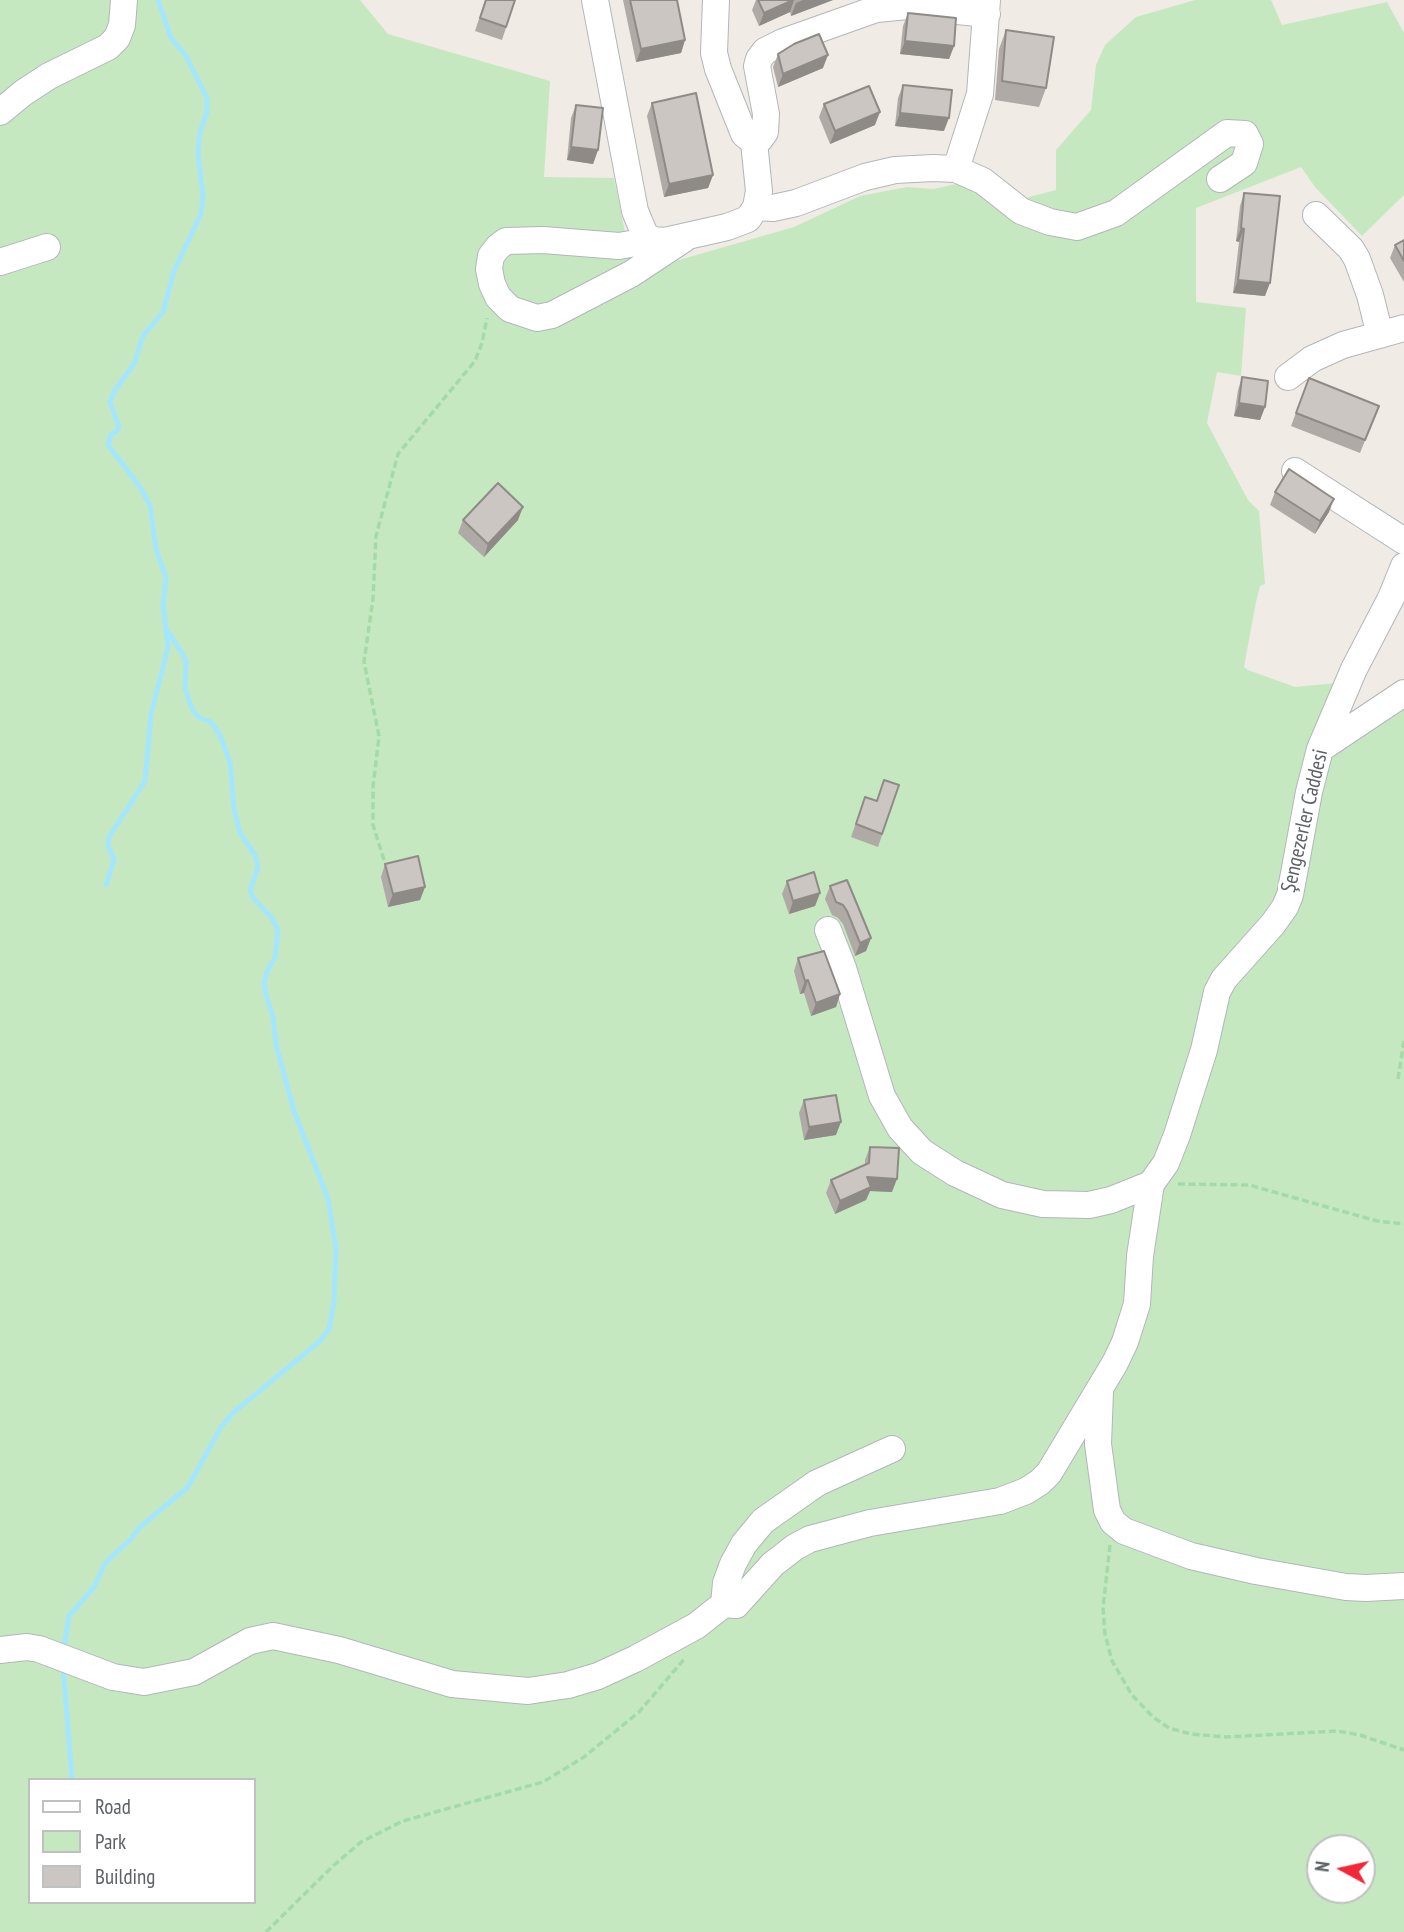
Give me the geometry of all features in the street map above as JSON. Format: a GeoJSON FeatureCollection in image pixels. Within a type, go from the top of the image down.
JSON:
{"type":"FeatureCollection","features":[{"type":"Feature","properties":{"kind":"street"},"geometry":{"type":"LineString","coordinates":[[0,112],[49,76],[108,47],[117,38],[124,0]]}},
{"type":"Feature","properties":{"kind":"street"},"geometry":{"type":"LineString","coordinates":[[595,0],[635,211],[639,226],[645,235],[653,240]]}},
{"type":"Feature","properties":{"kind":"street"},"geometry":{"type":"LineString","coordinates":[[686,238],[631,274],[552,315],[537,318],[517,312],[504,304],[492,284],[489,269],[492,256],[506,241],[543,240],[619,246],[686,238],[748,219],[756,207],[759,191],[754,142],[744,134],[718,69],[714,53],[716,0]]}},
{"type":"Feature","properties":{"kind":"street"},"geometry":{"type":"LineString","coordinates":[[754,142],[765,132],[766,114],[757,66],[765,51],[876,9],[908,6],[987,7],[980,94],[956,169]]}},
{"type":"Feature","properties":{"kind":"street"},"geometry":{"type":"LineString","coordinates":[[756,207],[773,208],[796,203],[865,177],[895,170],[933,167],[956,169],[983,181],[1021,211],[1050,222],[1077,227],[1116,213],[1227,133],[1245,134],[1250,144],[1244,163],[1220,179]]}},
{"type":"Feature","properties":{"kind":"street"},"geometry":{"type":"LineString","coordinates":[[1287,377],[1311,359],[1343,345],[1392,332],[1370,295],[1357,259],[1316,215]]}},
{"type":"Feature","properties":{"kind":"street"},"geometry":{"type":"LineString","coordinates":[[0,262],[47,247]]}},
{"type":"Feature","properties":{"kind":"street"},"geometry":{"type":"LineString","coordinates":[[1295,471],[1404,541]]}},
{"type":"Feature","properties":{"kind":"street","name":"Şengezerler Caddesi"},"geometry":{"type":"LineString","coordinates":[[1152,1184],[1166,1163],[1177,1135],[1203,1050],[1217,992],[1224,979],[1273,924],[1290,895],[1309,792],[1320,749],[1354,669],[1391,598],[1404,566]]}},
{"type":"Feature","properties":{"kind":"street"},"geometry":{"type":"LineString","coordinates":[[1320,749],[1404,693]]}},
{"type":"Feature","properties":{"kind":"street"},"geometry":{"type":"LineString","coordinates":[[828,930],[846,977],[882,1096],[900,1128],[922,1152],[955,1173],[1002,1195],[1043,1204],[1089,1205],[1111,1200],[1152,1184]]}},
{"type":"Feature","properties":{"kind":"street"},"geometry":{"type":"LineString","coordinates":[[0,1650],[27,1647],[39,1649],[113,1678],[144,1682],[194,1672],[250,1641],[273,1636],[339,1650],[453,1684],[528,1691],[582,1682],[598,1676],[695,1626],[724,1604],[736,1605],[773,1564],[810,1539],[870,1523],[984,1505],[1015,1496],[1040,1482],[1049,1473],[1125,1342],[1137,1304],[1140,1256],[1152,1184]]}},
{"type":"Feature","properties":{"kind":"street"},"geometry":{"type":"LineString","coordinates":[[1100,1388],[1098,1444],[1107,1510],[1113,1522],[1124,1531],[1162,1547],[1256,1571],[1346,1587],[1404,1586]]}},
{"type":"Feature","properties":{"kind":"street"},"geometry":{"type":"LineString","coordinates":[[724,1604],[726,1583],[733,1564],[744,1544],[764,1521],[817,1483],[892,1449]]}},
{"type":"Feature","properties":{"kind":"path"},"geometry":{"type":"LineString","coordinates":[[384,860],[373,825],[373,787],[379,736],[364,662],[373,599],[376,536],[398,454],[475,361],[488,317],[504,304]]}},
{"type":"Feature","properties":{"kind":"path"},"geometry":{"type":"LineString","coordinates":[[1398,1079],[1404,1041]]}},
{"type":"Feature","properties":{"kind":"path"},"geometry":{"type":"LineString","coordinates":[[1152,1184],[1249,1185],[1377,1221],[1404,1224]]}},
{"type":"Feature","properties":{"kind":"path"},"geometry":{"type":"LineString","coordinates":[[1113,1522],[1103,1608],[1105,1634],[1112,1661],[1132,1695],[1153,1717],[1169,1728],[1191,1734],[1226,1737],[1337,1731],[1360,1735],[1404,1751]]}},
{"type":"Feature","properties":{"kind":"path"},"geometry":{"type":"LineString","coordinates":[[266,1932],[334,1864],[361,1842],[403,1821],[543,1782],[584,1757],[639,1712],[691,1651]]}},
{"type":"Feature","properties":{"kind":"green space"},"geometry":{"type":"Polygon","coordinates":[[[0,0],[360,0],[388,34],[550,81],[544,177],[614,178],[625,232],[672,262],[794,227],[860,196],[907,187],[934,189],[960,183],[1014,206],[1029,197],[1056,190],[1056,150],[1091,110],[1096,65],[1105,45],[1136,17],[1195,0],[1271,0],[1282,25],[1387,2],[1404,33],[1404,195],[1362,236],[1315,187],[1301,167],[1196,208],[1196,302],[1246,308],[1241,376],[1217,372],[1207,423],[1248,500],[1259,511],[1265,584],[1260,586],[1244,667],[1295,687],[1337,683],[1307,755],[1404,701],[1404,1932],[0,1932],[0,0]]]}},
{"type":"Feature","properties":{"kind":"building"},"geometry":{"type":"Polygon","coordinates":[[[486,0],[515,0],[506,27],[480,18],[486,0]]]}},
{"type":"Feature","properties":{"kind":"building"},"geometry":{"type":"Polygon","coordinates":[[[630,0],[677,0],[685,40],[641,49],[630,0]]]}},
{"type":"Feature","properties":{"kind":"building"},"geometry":{"type":"Polygon","coordinates":[[[758,0],[793,0],[764,13],[758,0]]]}},
{"type":"Feature","properties":{"kind":"building"},"geometry":{"type":"Polygon","coordinates":[[[908,13],[956,18],[954,46],[905,41],[908,13]]]}},
{"type":"Feature","properties":{"kind":"building"},"geometry":{"type":"Polygon","coordinates":[[[1006,30],[1054,37],[1046,88],[1002,81],[1006,30]]]}},
{"type":"Feature","properties":{"kind":"building"},"geometry":{"type":"Polygon","coordinates":[[[819,34],[828,55],[783,74],[778,54],[819,34]]]}},
{"type":"Feature","properties":{"kind":"building"},"geometry":{"type":"Polygon","coordinates":[[[903,85],[952,90],[949,118],[900,113],[903,85]]]}},
{"type":"Feature","properties":{"kind":"building"},"geometry":{"type":"Polygon","coordinates":[[[869,86],[880,112],[835,131],[824,104],[869,86]]]}},
{"type":"Feature","properties":{"kind":"building"},"geometry":{"type":"Polygon","coordinates":[[[696,93],[713,175],[669,184],[652,103],[696,93]]]}},
{"type":"Feature","properties":{"kind":"building"},"geometry":{"type":"Polygon","coordinates":[[[576,105],[603,108],[598,150],[571,147],[576,105]]]}},
{"type":"Feature","properties":{"kind":"building"},"geometry":{"type":"Polygon","coordinates":[[[1244,193],[1280,196],[1270,283],[1238,280],[1244,229],[1241,228],[1244,193]]]}},
{"type":"Feature","properties":{"kind":"building"},"geometry":{"type":"Polygon","coordinates":[[[1404,240],[1404,261],[1395,245],[1404,240]]]}},
{"type":"Feature","properties":{"kind":"building"},"geometry":{"type":"Polygon","coordinates":[[[1242,377],[1268,381],[1265,407],[1239,403],[1242,377]]]}},
{"type":"Feature","properties":{"kind":"building"},"geometry":{"type":"Polygon","coordinates":[[[1309,378],[1379,406],[1365,440],[1296,413],[1309,378]]]}},
{"type":"Feature","properties":{"kind":"building"},"geometry":{"type":"Polygon","coordinates":[[[1289,469],[1334,499],[1320,521],[1275,492],[1289,469]]]}},
{"type":"Feature","properties":{"kind":"building"},"geometry":{"type":"Polygon","coordinates":[[[498,483],[523,507],[488,544],[463,520],[498,483]]]}},
{"type":"Feature","properties":{"kind":"building"},"geometry":{"type":"Polygon","coordinates":[[[884,780],[899,785],[882,834],[856,824],[865,797],[877,801],[884,780]]]}},
{"type":"Feature","properties":{"kind":"building"},"geometry":{"type":"Polygon","coordinates":[[[418,856],[425,887],[393,894],[385,864],[418,856]]]}},
{"type":"Feature","properties":{"kind":"building"},"geometry":{"type":"Polygon","coordinates":[[[814,872],[820,893],[793,901],[787,881],[814,872]]]}},
{"type":"Feature","properties":{"kind":"building"},"geometry":{"type":"Polygon","coordinates":[[[847,880],[871,938],[860,943],[847,911],[843,905],[836,902],[830,886],[847,880]]]}},
{"type":"Feature","properties":{"kind":"building"},"geometry":{"type":"Polygon","coordinates":[[[824,951],[840,994],[816,1003],[798,958],[824,951]]]}},
{"type":"Feature","properties":{"kind":"building"},"geometry":{"type":"Polygon","coordinates":[[[836,1095],[841,1122],[809,1127],[804,1100],[836,1095]]]}},
{"type":"Feature","properties":{"kind":"building"},"geometry":{"type":"Polygon","coordinates":[[[870,1147],[899,1148],[897,1179],[867,1177],[871,1187],[840,1201],[831,1180],[869,1163],[870,1147]]]}},
{"type":"Feature","properties":{"kind":"waterway"},"geometry":{"type":"LineString","coordinates":[[106,885],[114,859],[108,846],[109,837],[145,781],[151,714],[168,647],[163,605],[166,578],[156,549],[150,505],[140,487],[108,445],[111,434],[119,427],[110,402],[115,390],[134,364],[143,336],[163,312],[174,271],[201,214],[203,196],[198,154],[200,132],[207,112],[207,98],[186,56],[171,38],[158,0]]}},
{"type":"Feature","properties":{"kind":"waterway"},"geometry":{"type":"LineString","coordinates":[[64,1648],[69,1616],[94,1587],[105,1563],[140,1527],[188,1487],[221,1427],[234,1412],[320,1341],[329,1329],[334,1301],[336,1249],[328,1199],[294,1111],[276,1045],[273,1017],[264,984],[267,971],[275,958],[278,931],[272,918],[250,891],[258,867],[255,855],[240,833],[234,809],[230,762],[219,733],[211,722],[200,718],[193,711],[185,689],[186,660],[168,631]]}},
{"type":"Feature","properties":{"kind":"waterway"},"geometry":{"type":"LineString","coordinates":[[63,1665],[72,1778]]}}]}
